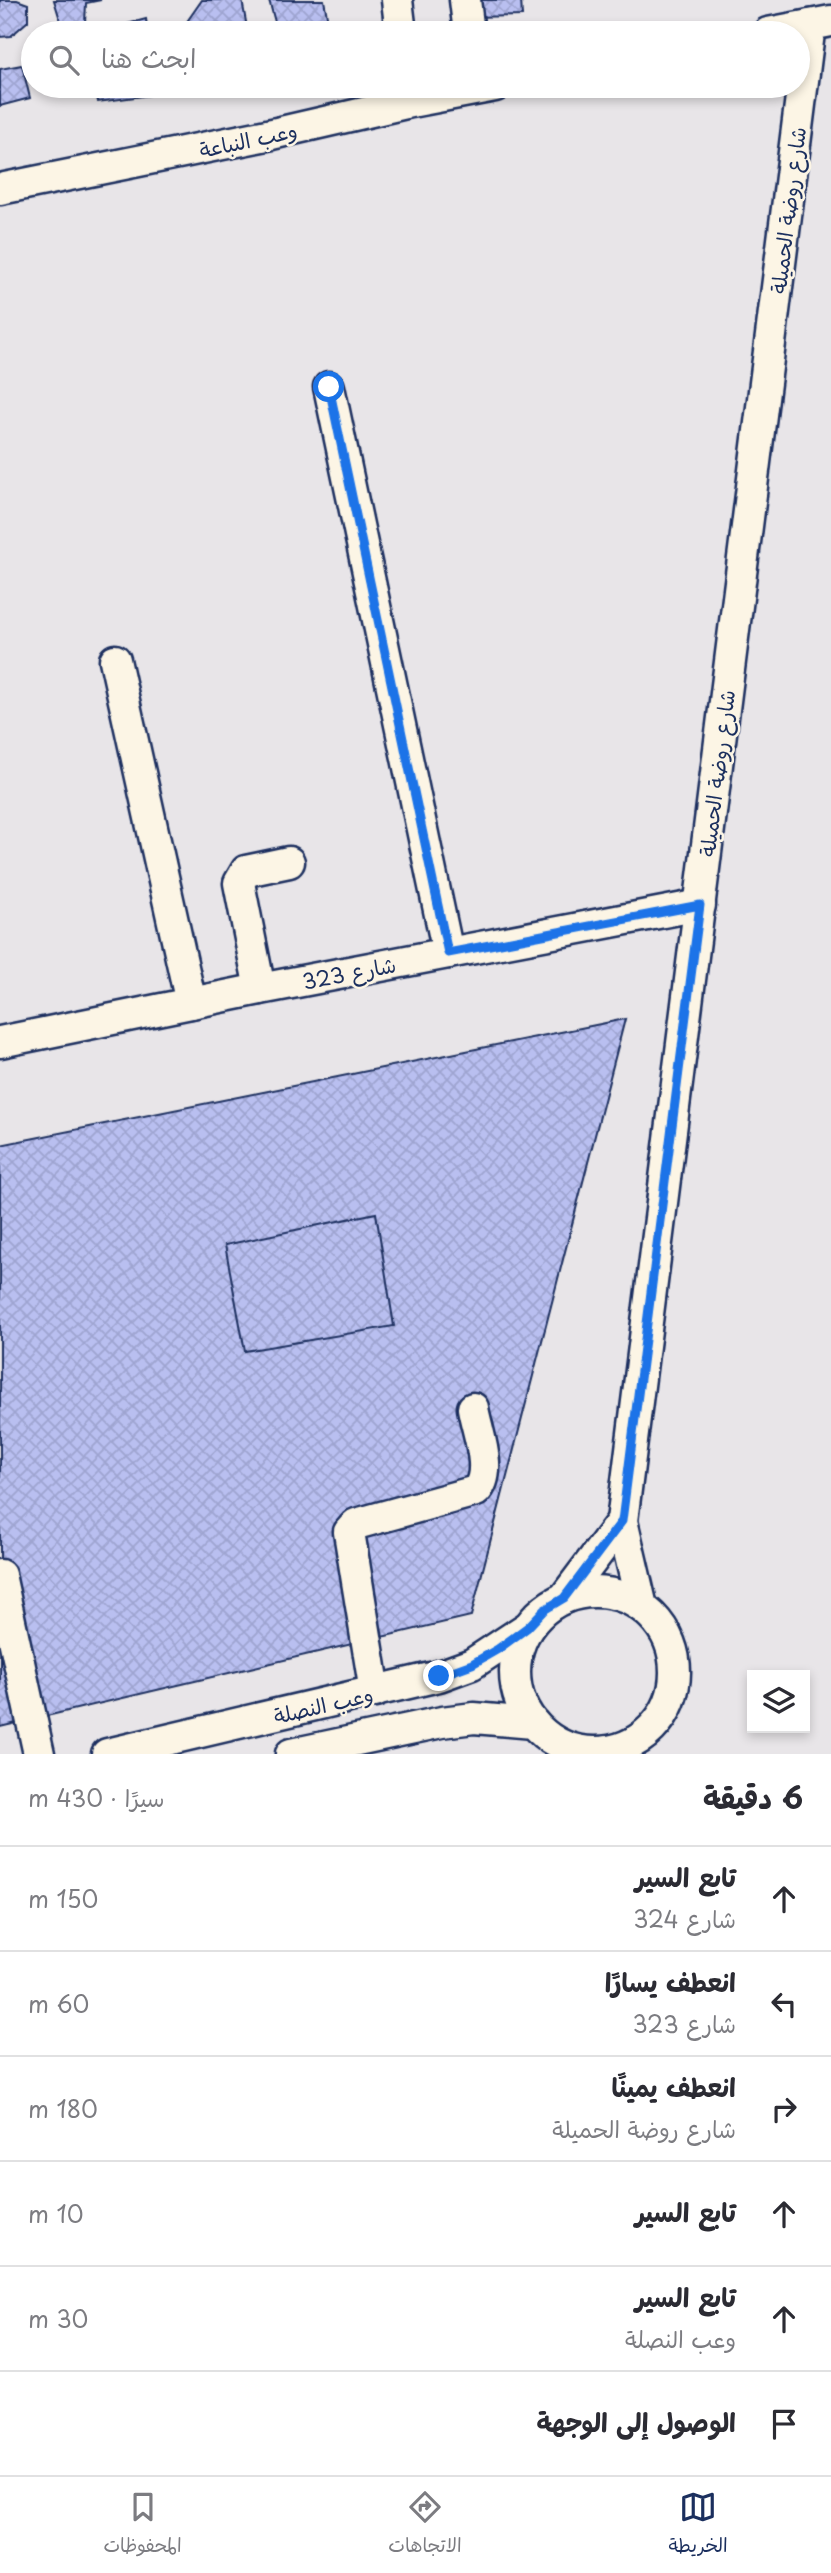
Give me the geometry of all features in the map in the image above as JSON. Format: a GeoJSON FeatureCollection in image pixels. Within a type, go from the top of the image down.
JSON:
{"type":"FeatureCollection","features":[{"type":"Feature","properties":{"kind":"street"},"geometry":{"type":"LineString","coordinates":[[397,0],[400,21]]}},
{"type":"Feature","properties":{"kind":"street"},"geometry":{"type":"LineString","coordinates":[[465,0],[468,21]]}},
{"type":"Feature","properties":{"kind":"street","name":"شارع روضة الحميلة"},"geometry":{"type":"LineString","coordinates":[[810,96],[820,23]]}},
{"type":"Feature","properties":{"kind":"street","name":"وعب النباعة"},"geometry":{"type":"LineString","coordinates":[[0,189],[272,134],[395,98]]}},
{"type":"Feature","properties":{"kind":"street","name":"شارع روضة الحميلة"},"geometry":{"type":"LineString","coordinates":[[642,1607],[622,1521],[700,905],[810,98]]}},
{"type":"Feature","properties":{"kind":"street"},"geometry":{"type":"LineString","coordinates":[[329,387],[448,953]]}},
{"type":"Feature","properties":{"kind":"street"},"geometry":{"type":"LineString","coordinates":[[115,660],[191,1003]]}},
{"type":"Feature","properties":{"kind":"street"},"geometry":{"type":"LineString","coordinates":[[260,989],[239,883],[246,872],[289,862]]}},
{"type":"Feature","properties":{"kind":"street","name":"شارع 323"},"geometry":{"type":"LineString","coordinates":[[0,1042],[700,905]]}},
{"type":"Feature","properties":{"kind":"street"},"geometry":{"type":"LineString","coordinates":[[375,1692],[349,1532],[356,1524],[476,1492],[482,1485],[484,1467],[472,1408]]}},
{"type":"Feature","properties":{"kind":"street","name":"شارع روضة الحميلة"},"geometry":{"type":"LineString","coordinates":[[564,1598],[622,1521]]}},
{"type":"Feature","properties":{"kind":"street"},"geometry":{"type":"LineString","coordinates":[[0,1575],[12,1688],[39,1754]]}},
{"type":"Feature","properties":{"kind":"street"},"geometry":{"type":"LineString","coordinates":[[591,1592],[618,1595],[642,1607],[660,1625],[671,1647],[675,1673],[671,1698],[659,1720],[633,1746],[618,1749],[594,1752],[570,1748],[542,1738],[520,1701],[515,1676],[518,1651],[528,1627],[544,1610],[564,1598],[591,1592]]}},
{"type":"Feature","properties":{"kind":"street","name":"وعب النصلة"},"geometry":{"type":"LineString","coordinates":[[107,1754],[439,1676],[472,1664],[528,1627]]}},
{"type":"Feature","properties":{"kind":"street","name":"وعب النصلة"},"geometry":{"type":"LineString","coordinates":[[291,1754],[442,1722],[474,1718],[542,1738]]}},
{"type":"Feature","properties":{"kind":"building"},"geometry":{"type":"Polygon","coordinates":[[[0,0],[17,0],[28,4],[28,21],[21,21],[21,27],[11,36],[0,37],[0,0]]]}},
{"type":"Feature","properties":{"kind":"building"},"geometry":{"type":"Polygon","coordinates":[[[54,0],[101,0],[86,3],[85,21],[60,21],[54,0]]]}},
{"type":"Feature","properties":{"kind":"building"},"geometry":{"type":"Polygon","coordinates":[[[202,0],[242,0],[246,21],[187,21],[202,0]]]}},
{"type":"Feature","properties":{"kind":"building"},"geometry":{"type":"Polygon","coordinates":[[[269,0],[324,0],[328,21],[275,21],[269,0]]]}},
{"type":"Feature","properties":{"kind":"building"},"geometry":{"type":"Polygon","coordinates":[[[471,0],[521,0],[522,16],[471,17],[471,0]]]}},
{"type":"Feature","properties":{"kind":"building"},"geometry":{"type":"Polygon","coordinates":[[[21,65],[21,98],[30,98],[0,106],[0,69],[21,65]]]}},
{"type":"Feature","properties":{"kind":"building"},"geometry":{"type":"Polygon","coordinates":[[[97,98],[128,98],[98,102],[97,98]]]}},
{"type":"Feature","properties":{"kind":"building"},"geometry":{"type":"Polygon","coordinates":[[[625,1019],[471,1616],[0,1727],[0,1145],[625,1019]]]}},
{"type":"Feature","properties":{"kind":"building"},"geometry":{"type":"Polygon","coordinates":[[[376,1213],[394,1326],[245,1351],[225,1245],[376,1213]]]}},
{"type":"Feature","properties":{"kind":"route"},"geometry":{"type":"LineString","coordinates":[[329,387],[448,953],[700,905],[622,1521],[564,1598],[544,1610],[528,1627],[498,1649],[472,1664],[439,1676]]}}]}
